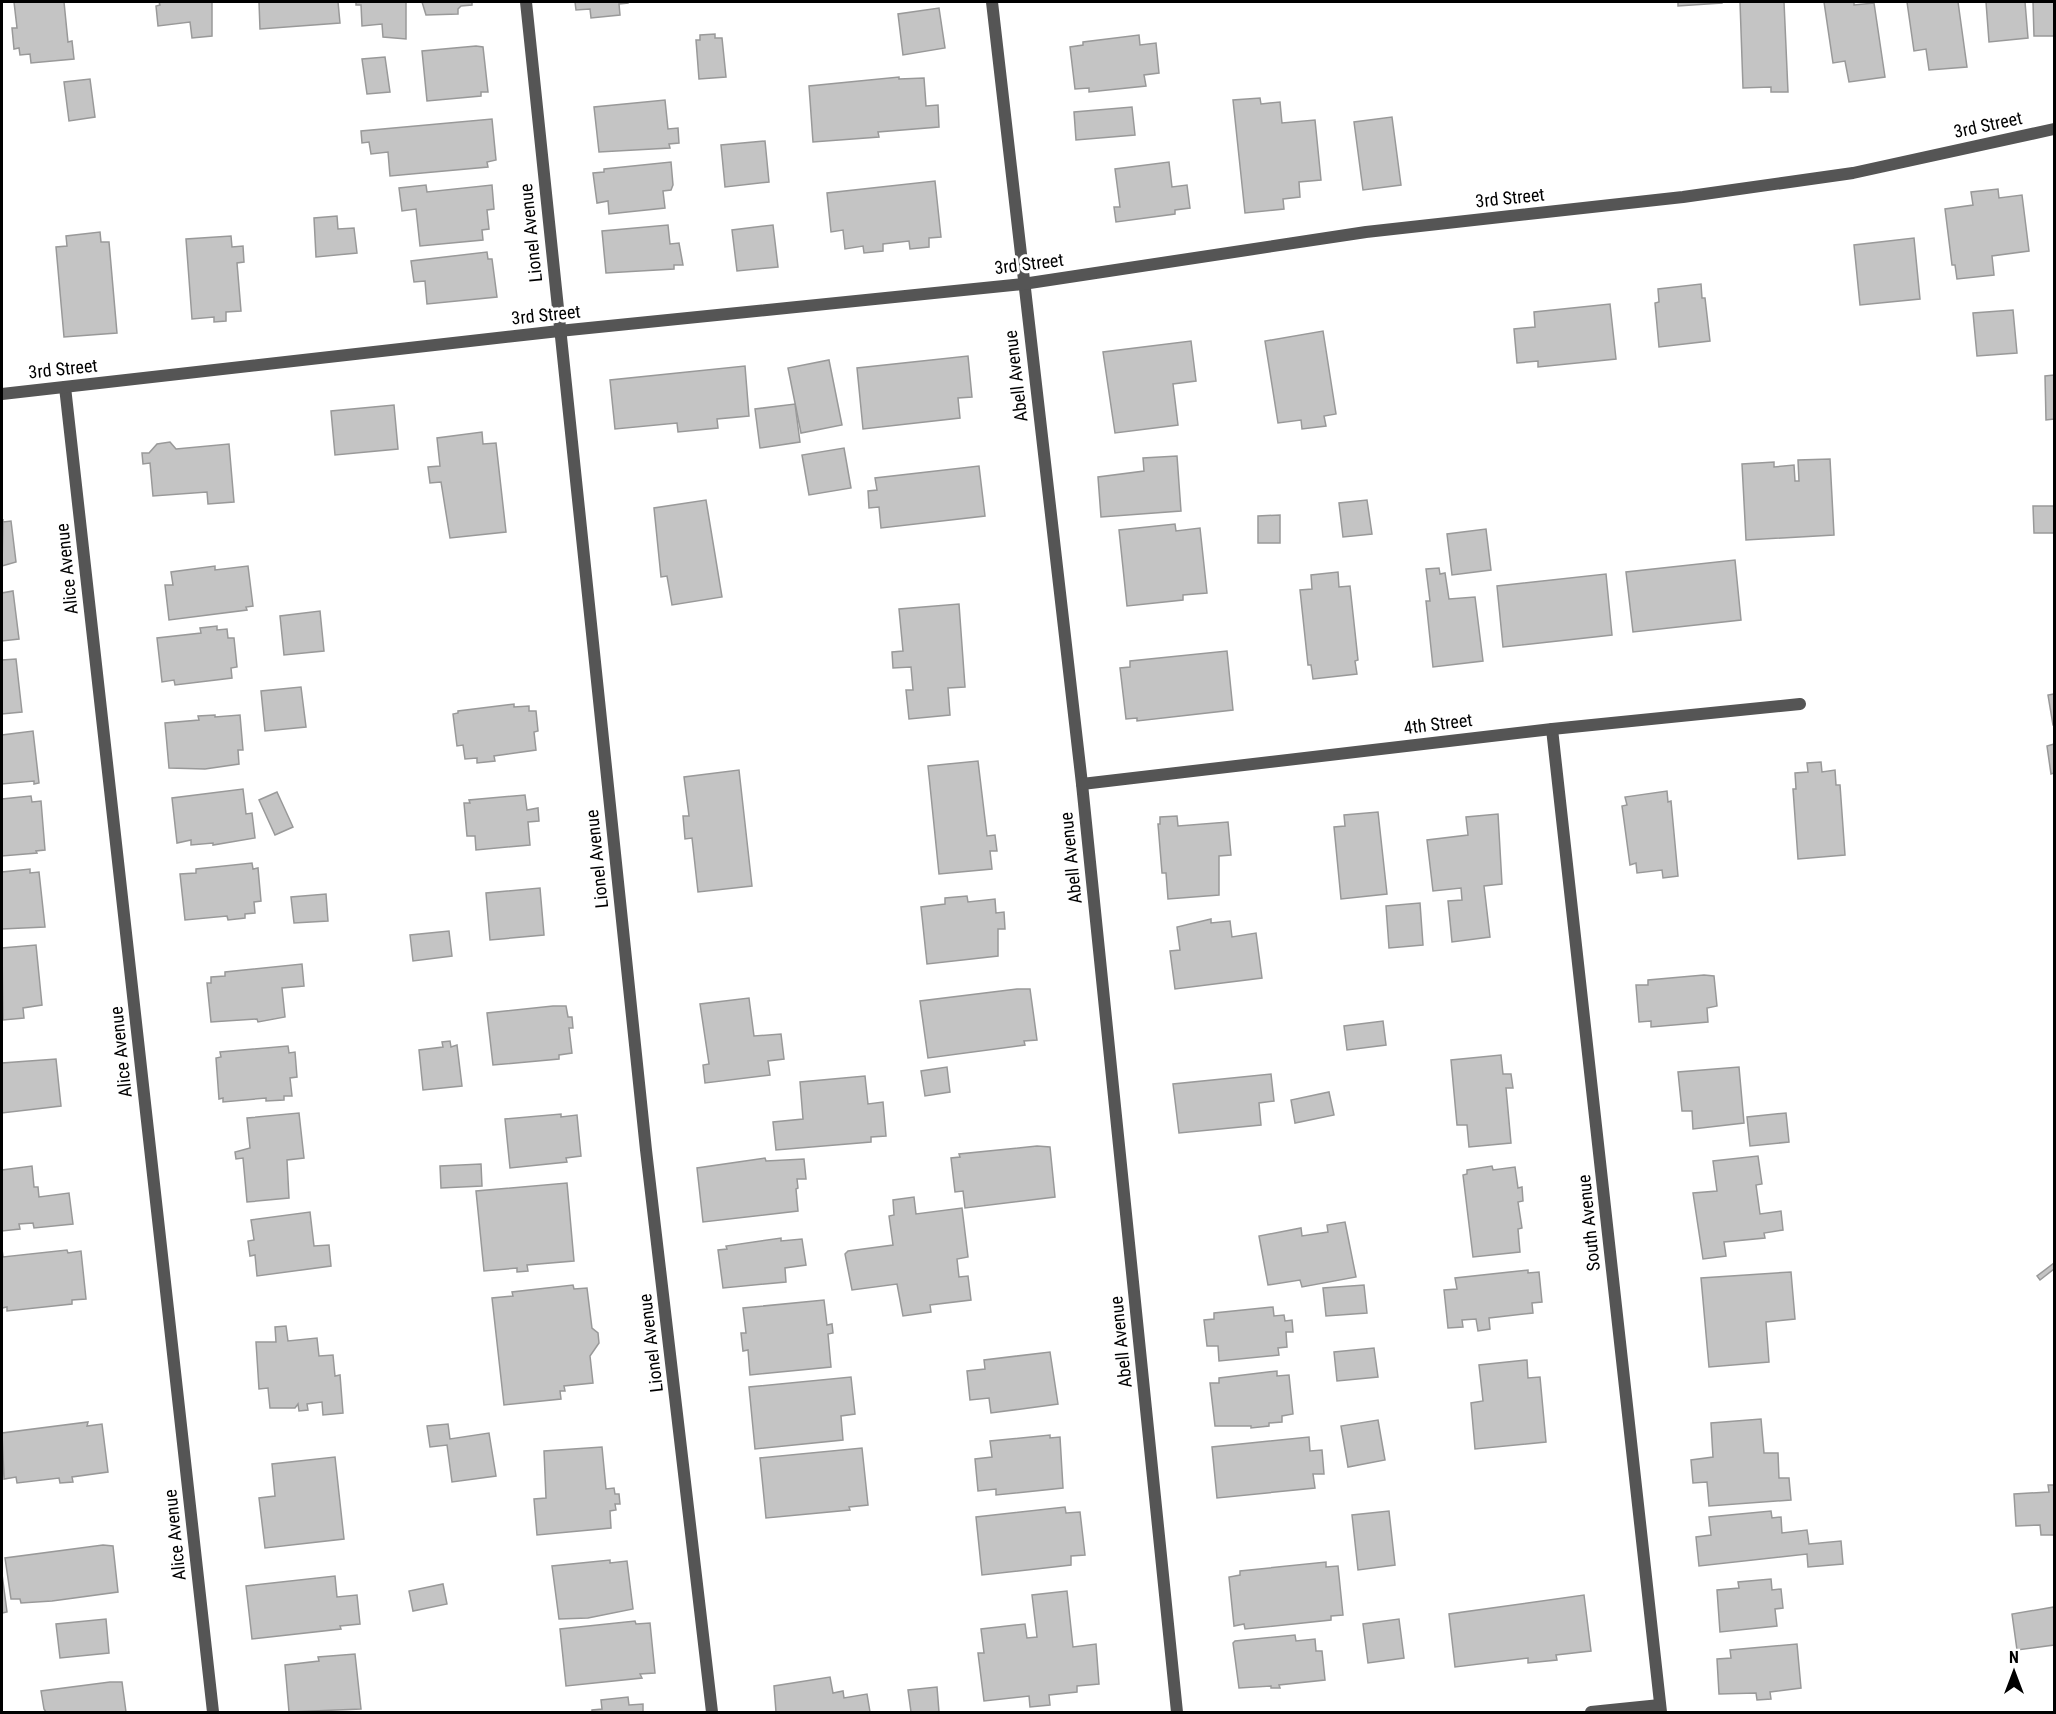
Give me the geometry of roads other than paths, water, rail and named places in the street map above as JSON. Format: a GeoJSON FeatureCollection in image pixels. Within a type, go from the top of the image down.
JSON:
{"type":"FeatureCollection","features":[{"type":"Feature","properties":{"kind":"street","name":"Lionel Avenue"},"geometry":{"type":"LineString","coordinates":[[526,2],[645,1138],[712,1713]]}},
{"type":"Feature","properties":{"kind":"street","name":"Abell Avenue"},"geometry":{"type":"LineString","coordinates":[[992,2],[1082,784],[1177,1713]]}},
{"type":"Feature","properties":{"kind":"street","name":"3rd Street"},"geometry":{"type":"LineString","coordinates":[[2,394],[559,331],[1023,284],[1366,232],[1683,197],[1853,173],[2055,129]]}},
{"type":"Feature","properties":{"kind":"street","name":"Alice Avenue"},"geometry":{"type":"LineString","coordinates":[[65,387],[213,1713]]}},
{"type":"Feature","properties":{"kind":"street","name":"4th Street"},"geometry":{"type":"LineString","coordinates":[[1082,784],[1552,729],[1800,704]]}},
{"type":"Feature","properties":{"kind":"street","name":"South Avenue"},"geometry":{"type":"LineString","coordinates":[[1552,729],[1661,1709]]}},
{"type":"Feature","properties":{"kind":"street"},"geometry":{"type":"LineString","coordinates":[[1591,1713],[1661,1709]]}}]}
